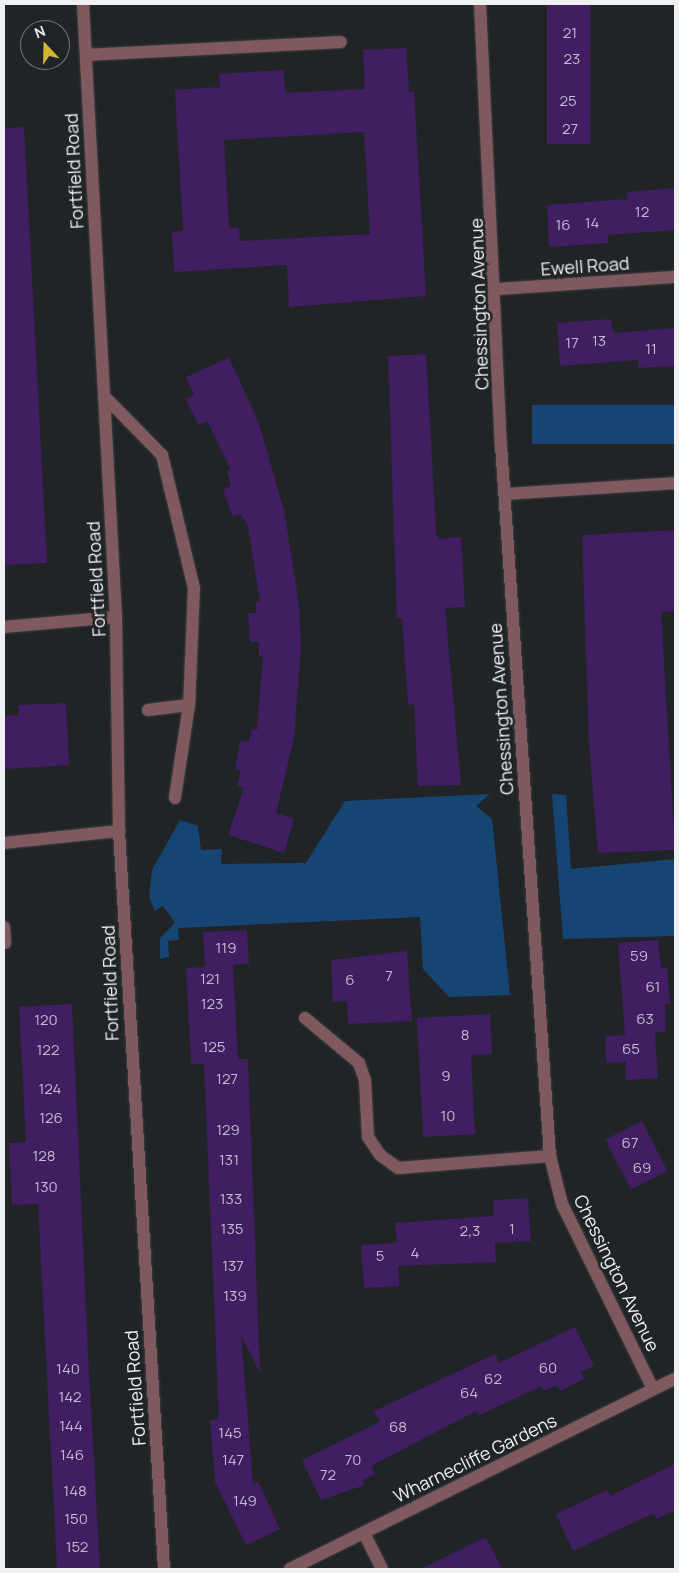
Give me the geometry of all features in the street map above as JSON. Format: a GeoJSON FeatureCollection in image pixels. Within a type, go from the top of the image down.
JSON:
{"type":"FeatureCollection","features":[{"type":"Feature","properties":{"kind":"street","name":"Fortfield Road"},"geometry":{"type":"LineString","coordinates":[[83,4],[116,617],[118,831],[164,1569]]}},
{"type":"Feature","properties":{"kind":"street","name":"Chessington Avenue"},"geometry":{"type":"LineString","coordinates":[[480,4],[497,289],[504,494],[550,1156],[562,1204],[653,1389]]}},
{"type":"Feature","properties":{"kind":"street"},"geometry":{"type":"LineString","coordinates":[[86,55],[341,42]]}},
{"type":"Feature","properties":{"kind":"street","name":"Ewell Road"},"geometry":{"type":"LineString","coordinates":[[497,289],[675,277]]}},
{"type":"Feature","properties":{"kind":"street"},"geometry":{"type":"LineString","coordinates":[[104,396],[162,455],[180,517],[194,588],[189,705],[175,798]]}},
{"type":"Feature","properties":{"kind":"street"},"geometry":{"type":"LineString","coordinates":[[504,494],[675,483]]}},
{"type":"Feature","properties":{"kind":"street"},"geometry":{"type":"LineString","coordinates":[[4,627],[116,617]]}},
{"type":"Feature","properties":{"kind":"street"},"geometry":{"type":"LineString","coordinates":[[148,710],[189,705]]}},
{"type":"Feature","properties":{"kind":"street"},"geometry":{"type":"LineString","coordinates":[[4,843],[118,831]]}},
{"type":"Feature","properties":{"kind":"street"},"geometry":{"type":"LineString","coordinates":[[4,927],[5,943]]}},
{"type":"Feature","properties":{"kind":"street"},"geometry":{"type":"LineString","coordinates":[[304,1018],[358,1063],[365,1080],[368,1137],[380,1156],[398,1168],[550,1156]]}},
{"type":"Feature","properties":{"kind":"street","name":"Wharnecliffe Gardens"},"geometry":{"type":"LineString","coordinates":[[290,1569],[675,1379]]}},
{"type":"Feature","properties":{"kind":"street"},"geometry":{"type":"LineString","coordinates":[[364,1533],[382,1569]]}},
{"type":"Feature","properties":{"kind":"shaded area"},"geometry":{"type":"Polygon","coordinates":[[[532,405],[675,405],[675,444],[532,444],[532,405]]]}},
{"type":"Feature","properties":{"kind":"shaded area"},"geometry":{"type":"Polygon","coordinates":[[[490,794],[476,806],[492,819],[510,995],[449,997],[423,969],[420,917],[178,928],[179,940],[168,941],[169,957],[160,959],[160,938],[175,923],[163,906],[155,911],[149,897],[152,870],[180,820],[198,826],[201,850],[222,849],[221,864],[306,863],[345,801],[490,794]]]}},
{"type":"Feature","properties":{"kind":"shaded area"},"geometry":{"type":"Polygon","coordinates":[[[552,794],[566,795],[571,869],[675,859],[675,936],[563,939],[552,794]]]}},
{"type":"Feature","properties":{"kind":"building"},"geometry":{"type":"Polygon","coordinates":[[[547,4],[590,4],[590,144],[547,144],[547,4]]]}},
{"type":"Feature","properties":{"kind":"building"},"geometry":{"type":"Polygon","coordinates":[[[406,48],[409,92],[414,91],[426,296],[289,307],[287,265],[174,272],[172,232],[183,231],[175,90],[220,87],[219,74],[284,70],[285,93],[365,89],[363,50],[406,48]],[[364,132],[224,140],[229,228],[239,228],[240,241],[370,234],[364,132]]]}},
{"type":"Feature","properties":{"kind":"building"},"geometry":{"type":"Polygon","coordinates":[[[24,127],[47,563],[4,565],[4,128],[24,127]]]}},
{"type":"Feature","properties":{"kind":"building"},"geometry":{"type":"Polygon","coordinates":[[[675,188],[675,230],[608,235],[609,243],[549,247],[547,205],[627,199],[627,192],[675,188]]]}},
{"type":"Feature","properties":{"kind":"building"},"geometry":{"type":"Polygon","coordinates":[[[611,319],[613,333],[675,328],[675,366],[638,368],[638,360],[560,366],[557,323],[611,319]]]}},
{"type":"Feature","properties":{"kind":"building"},"geometry":{"type":"Polygon","coordinates":[[[426,354],[436,531],[438,539],[461,537],[465,607],[445,608],[461,785],[418,786],[414,704],[408,705],[402,618],[397,618],[388,356],[426,354]]]}},
{"type":"Feature","properties":{"kind":"building"},"geometry":{"type":"Polygon","coordinates":[[[229,358],[258,421],[284,510],[299,604],[301,650],[294,738],[276,813],[294,819],[284,853],[228,835],[244,788],[237,786],[241,771],[235,769],[240,741],[249,742],[252,729],[257,730],[263,656],[259,656],[259,642],[250,642],[248,613],[256,613],[256,602],[260,602],[248,526],[241,514],[232,516],[223,489],[231,486],[227,471],[231,470],[207,421],[198,425],[186,399],[194,395],[186,377],[229,358]]]}},
{"type":"Feature","properties":{"kind":"building"},"geometry":{"type":"Polygon","coordinates":[[[675,530],[675,611],[661,612],[675,850],[598,853],[589,743],[582,535],[675,530]]]}},
{"type":"Feature","properties":{"kind":"building"},"geometry":{"type":"Polygon","coordinates":[[[66,703],[69,765],[4,769],[4,716],[19,715],[18,705],[66,703]]]}},
{"type":"Feature","properties":{"kind":"building"},"geometry":{"type":"Polygon","coordinates":[[[247,930],[249,964],[233,965],[238,1059],[248,1059],[260,1373],[241,1335],[253,1484],[258,1482],[280,1529],[246,1545],[215,1482],[210,1420],[219,1419],[204,1064],[191,1064],[186,968],[205,967],[203,932],[247,930]]]}},
{"type":"Feature","properties":{"kind":"building"},"geometry":{"type":"Polygon","coordinates":[[[658,940],[661,968],[667,968],[670,1004],[665,1004],[666,1031],[655,1033],[658,1078],[626,1080],[626,1062],[606,1063],[605,1036],[625,1035],[618,943],[658,940]]]}},
{"type":"Feature","properties":{"kind":"building"},"geometry":{"type":"Polygon","coordinates":[[[407,951],[412,1021],[348,1024],[347,1001],[333,1002],[331,960],[407,951]]]}},
{"type":"Feature","properties":{"kind":"building"},"geometry":{"type":"Polygon","coordinates":[[[72,1004],[100,1569],[57,1569],[38,1204],[12,1205],[9,1143],[26,1142],[19,1007],[72,1004]]]}},
{"type":"Feature","properties":{"kind":"building"},"geometry":{"type":"Polygon","coordinates":[[[490,1014],[492,1054],[471,1055],[475,1134],[423,1137],[417,1018],[490,1014]]]}},
{"type":"Feature","properties":{"kind":"building"},"geometry":{"type":"Polygon","coordinates":[[[642,1121],[667,1171],[631,1190],[605,1140],[642,1121]]]}},
{"type":"Feature","properties":{"kind":"building"},"geometry":{"type":"Polygon","coordinates":[[[528,1198],[531,1241],[495,1243],[496,1262],[398,1266],[399,1286],[364,1288],[361,1245],[397,1243],[395,1223],[494,1216],[493,1200],[528,1198]]]}},
{"type":"Feature","properties":{"kind":"building"},"geometry":{"type":"Polygon","coordinates":[[[575,1327],[594,1366],[581,1372],[584,1379],[560,1391],[557,1385],[543,1391],[541,1386],[478,1416],[476,1411],[371,1466],[375,1474],[362,1480],[365,1485],[321,1500],[302,1460],[380,1422],[374,1411],[495,1354],[499,1363],[575,1327]]]}},
{"type":"Feature","properties":{"kind":"building"},"geometry":{"type":"Polygon","coordinates":[[[675,1464],[675,1510],[657,1519],[654,1513],[573,1551],[556,1514],[607,1490],[610,1496],[675,1464]]]}},
{"type":"Feature","properties":{"kind":"building"},"geometry":{"type":"Polygon","coordinates":[[[486,1537],[502,1569],[421,1569],[486,1537]]]}}]}
